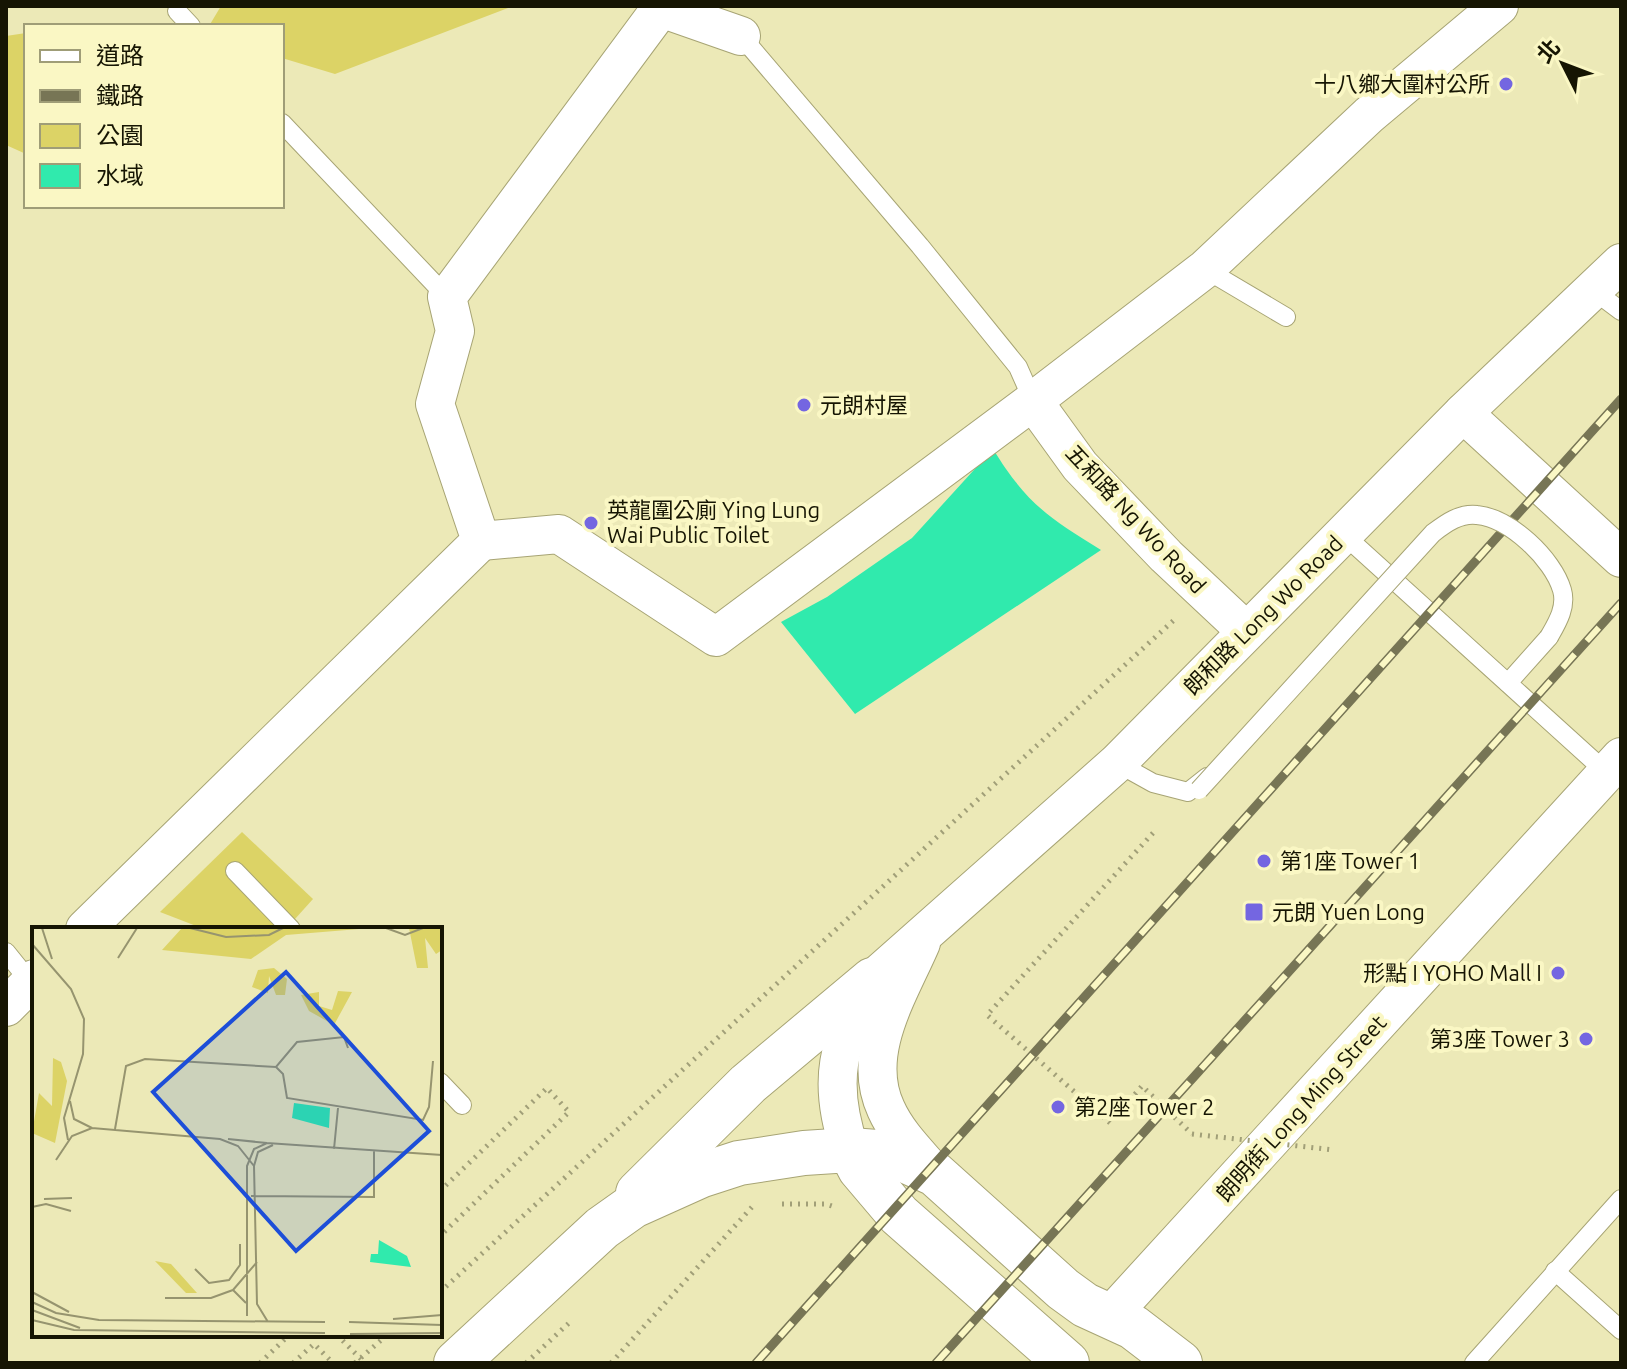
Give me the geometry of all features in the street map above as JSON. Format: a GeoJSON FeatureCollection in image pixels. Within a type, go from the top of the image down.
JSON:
{"type":"FeatureCollection","features":[{"type":"Feature","properties":{"kind":"main road"},"geometry":{"type":"LineString","coordinates":[[456,1363],[602,1228],[748,1084],[872,980]]}},
{"type":"Feature","properties":{"kind":"main road"},"geometry":{"type":"LineString","coordinates":[[850,1150],[860,1169],[899,1215],[1066,1363],[1110,1316]]}},
{"type":"Feature","properties":{"kind":"main road"},"geometry":{"type":"LineString","coordinates":[[602,1228],[633,1206],[667,1189],[726,1167],[804,1153],[877,1152],[935,1174],[1063,1289],[1085,1305],[1133,1327],[1180,1363]]}},
{"type":"Feature","properties":{"kind":"street"},"geometry":{"type":"LineString","coordinates":[[94,926],[481,541],[559,534],[716,637],[1205,269],[1369,115],[1499,6]]}},
{"type":"Feature","properties":{"kind":"street"},"geometry":{"type":"LineString","coordinates":[[481,541],[435,404],[455,331],[447,297],[661,8],[741,36]]}},
{"type":"Feature","properties":{"kind":"street","name":"朗和路 Long Wo Road"},"geometry":{"type":"LineString","coordinates":[[850,1150],[836,1085],[839,1050],[853,1014],[872,980],[1117,763],[1463,413],[1607,301],[1621,263]]}},
{"type":"Feature","properties":{"kind":"street","name":"五和路 Ng Wo Road"},"geometry":{"type":"LineString","coordinates":[[1033,401],[1080,466],[1166,556],[1246,631]]}},
{"type":"Feature","properties":{"kind":"street"},"geometry":{"type":"LineString","coordinates":[[1463,413],[1621,558]]}},
{"type":"Feature","properties":{"kind":"street","name":"朗明街 Long Ming Street"},"geometry":{"type":"LineString","coordinates":[[1110,1316],[1614,765]]}},
{"type":"Feature","properties":{"kind":"street","name":"朗和路 Long Wo Road"},"geometry":{"type":"LineString","coordinates":[[926,934],[881,1035],[877,1059],[878,1080],[885,1107],[897,1129],[935,1174]]}},
{"type":"Feature","properties":{"kind":"lane"},"geometry":{"type":"LineString","coordinates":[[177,11],[189,24]]}},
{"type":"Feature","properties":{"kind":"lane"},"geometry":{"type":"LineString","coordinates":[[741,36],[920,246],[1018,367],[1033,401]]}},
{"type":"Feature","properties":{"kind":"lane"},"geometry":{"type":"LineString","coordinates":[[284,125],[447,297]]}},
{"type":"Feature","properties":{"kind":"lane"},"geometry":{"type":"LineString","coordinates":[[1205,269],[1286,317]]}},
{"type":"Feature","properties":{"kind":"lane"},"geometry":{"type":"LineString","coordinates":[[1199,790],[1433,533],[1452,519],[1475,514],[1499,520],[1533,547],[1563,591],[1562,614],[1549,637],[1508,683]]}},
{"type":"Feature","properties":{"kind":"lane"},"geometry":{"type":"LineString","coordinates":[[1343,534],[1508,683],[1614,765]]}},
{"type":"Feature","properties":{"kind":"lane"},"geometry":{"type":"LineString","coordinates":[[1117,763],[1153,783],[1188,792],[1207,776],[1394,581]]}},
{"type":"Feature","properties":{"kind":"lane"},"geometry":{"type":"LineString","coordinates":[[235,871],[289,927]]}},
{"type":"Feature","properties":{"kind":"lane"},"geometry":{"type":"LineString","coordinates":[[6,952],[24,990]]}},
{"type":"Feature","properties":{"kind":"lane"},"geometry":{"type":"LineString","coordinates":[[442,1084],[462,1105]]}},
{"type":"Feature","properties":{"kind":"lane"},"geometry":{"type":"LineString","coordinates":[[1474,1363],[1555,1271],[1617,1209]]}},
{"type":"Feature","properties":{"kind":"lane"},"geometry":{"type":"LineString","coordinates":[[1555,1271],[1621,1330]]}},
{"type":"Feature","properties":{"kind":"path"},"geometry":{"type":"LineString","coordinates":[[442,1290],[1204,592]]}},
{"type":"Feature","properties":{"kind":"path"},"geometry":{"type":"LineString","coordinates":[[1153,833],[987,1015],[1110,1123],[1142,1086],[1192,1134],[1334,1150]]}},
{"type":"Feature","properties":{"kind":"path"},"geometry":{"type":"LineString","coordinates":[[442,1189],[547,1088],[569,1112],[442,1234]]}},
{"type":"Feature","properties":{"kind":"path"},"geometry":{"type":"LineString","coordinates":[[775,1204],[834,1206]]}},
{"type":"Feature","properties":{"kind":"path"},"geometry":{"type":"LineString","coordinates":[[739,1209],[763,1205]]}},
{"type":"Feature","properties":{"kind":"path"},"geometry":{"type":"LineString","coordinates":[[611,1363],[752,1207]]}},
{"type":"Feature","properties":{"kind":"path"},"geometry":{"type":"LineString","coordinates":[[526,1363],[572,1320]]}},
{"type":"Feature","properties":{"kind":"path"},"geometry":{"type":"LineString","coordinates":[[260,1363],[287,1337]]}},
{"type":"Feature","properties":{"kind":"path"},"geometry":{"type":"LineString","coordinates":[[339,1337],[365,1363]]}},
{"type":"Feature","properties":{"kind":"path"},"geometry":{"type":"LineString","coordinates":[[355,1363],[385,1337]]}},
{"type":"Feature","properties":{"kind":"path"},"geometry":{"type":"LineString","coordinates":[[293,1363],[314,1344],[333,1363]]}},
{"type":"Feature","properties":{"kind":"green space"},"geometry":{"type":"Polygon","coordinates":[[[221,6],[513,6],[335,74],[284,59],[284,24],[210,24],[221,6]]]}},
{"type":"Feature","properties":{"kind":"green space"},"geometry":{"type":"Polygon","coordinates":[[[24,33],[24,153],[6,145],[6,36],[24,33]]]}},
{"type":"Feature","properties":{"kind":"green space"},"geometry":{"type":"Polygon","coordinates":[[[242,832],[313,899],[288,927],[199,927],[160,912],[242,832]]]}},
{"type":"Feature","properties":{"kind":"water"},"geometry":{"type":"Polygon","coordinates":[[[993,449],[1005,468],[1040,508],[1101,550],[855,714],[781,622],[827,597],[912,538],[993,449]]]}},
{"type":"Feature","properties":{"kind":"railway"},"geometry":{"type":"LineString","coordinates":[[756,1363],[1621,399]]}},
{"type":"Feature","properties":{"kind":"railway"},"geometry":{"type":"LineString","coordinates":[[936,1363],[1621,603]]}},
{"type":"Feature","properties":{"kind":"place","name":"十八鄉大圍村公所"},"geometry":{"type":"Point","coordinates":[1506,84]}},
{"type":"Feature","properties":{"kind":"place","name":"元朗村屋"},"geometry":{"type":"Point","coordinates":[804,405]}},
{"type":"Feature","properties":{"kind":"place","name":"英龍圍公廁 Ying Lung Wai Public Toilet"},"geometry":{"type":"Point","coordinates":[591,523]}},
{"type":"Feature","properties":{"kind":"place","name":"第1座 Tower 1"},"geometry":{"type":"Point","coordinates":[1264,861]}},
{"type":"Feature","properties":{"kind":"place","name":"元朗 Yuen Long"},"geometry":{"type":"Point","coordinates":[1254,912]}},
{"type":"Feature","properties":{"kind":"place","name":"形點 I YOHO Mall I"},"geometry":{"type":"Point","coordinates":[1558,973]}},
{"type":"Feature","properties":{"kind":"place","name":"第3座 Tower 3"},"geometry":{"type":"Point","coordinates":[1586,1039]}},
{"type":"Feature","properties":{"kind":"place","name":"第2座 Tower 2"},"geometry":{"type":"Point","coordinates":[1058,1107]}}]}
